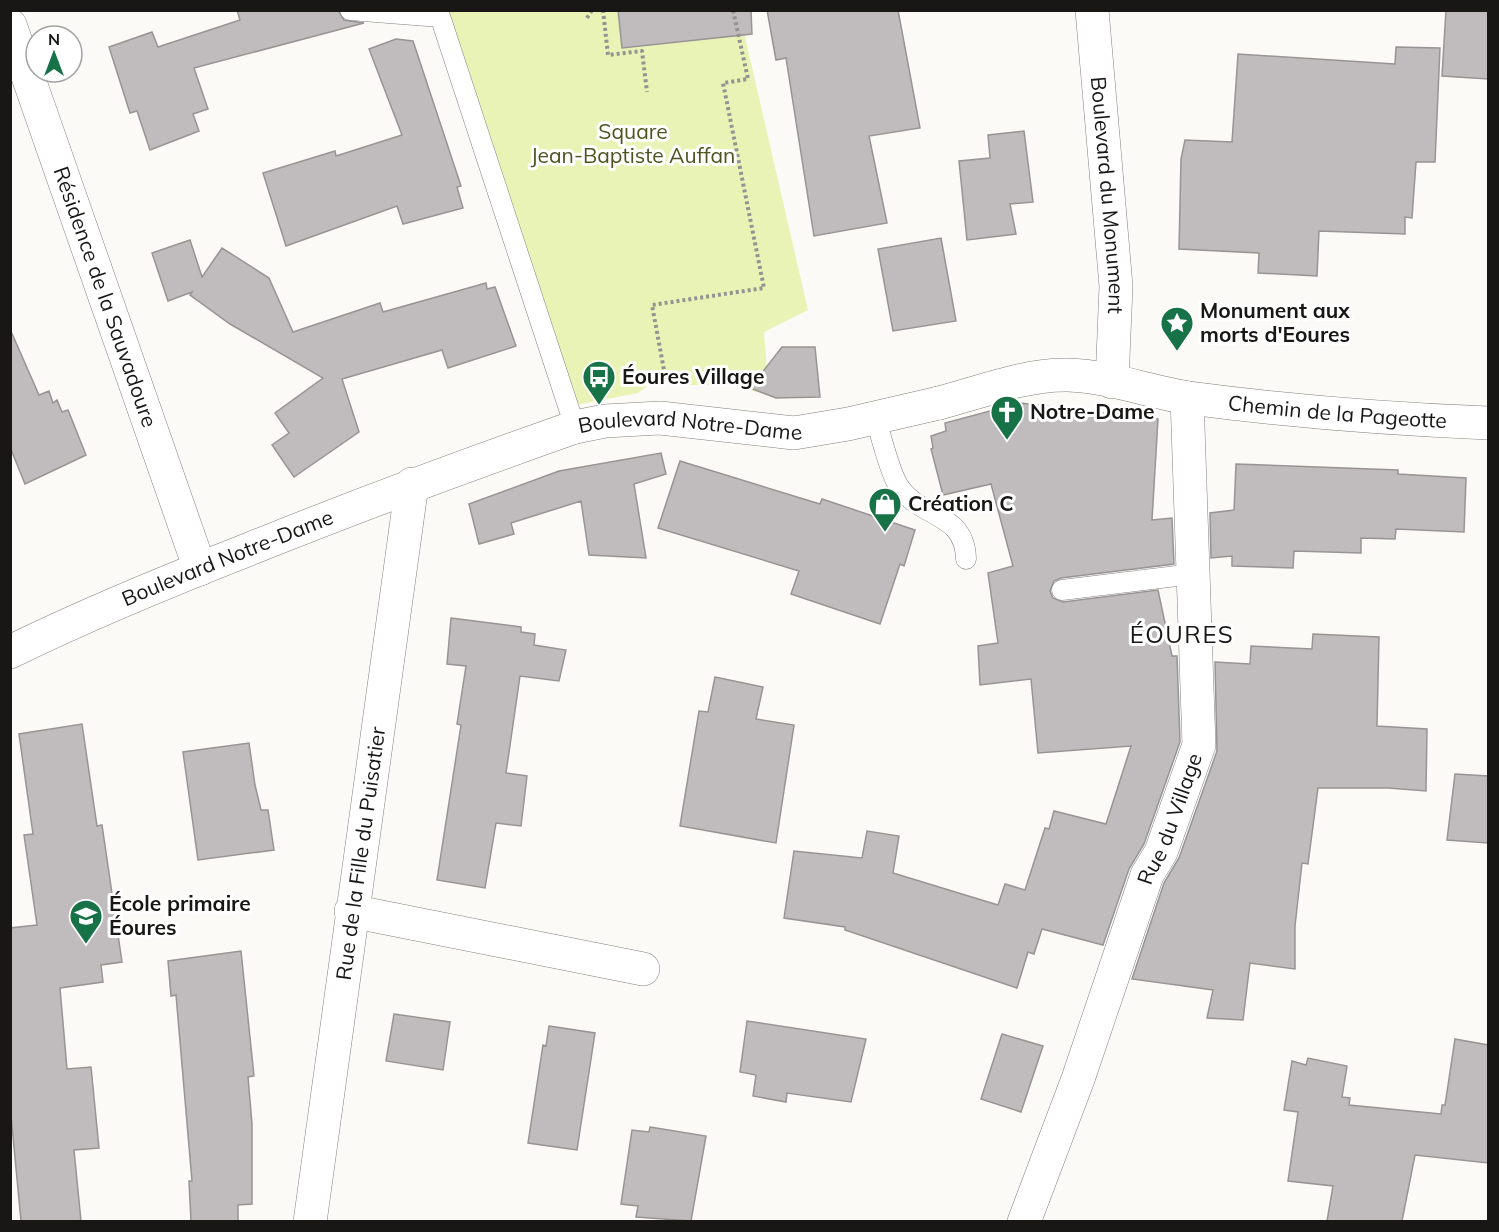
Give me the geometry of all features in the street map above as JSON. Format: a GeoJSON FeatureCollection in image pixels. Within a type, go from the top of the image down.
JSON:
{"type":"FeatureCollection","features":[{"type":"Feature","properties":{"kind":"street","name":"Boulevard du Monument"},"geometry":{"type":"LineString","coordinates":[[1092,10],[1116,286],[1112,382]]}},
{"type":"Feature","properties":{"kind":"street","name":"Résidence de la Sauvadoure"},"geometry":{"type":"LineString","coordinates":[[10,25],[200,568]]}},
{"type":"Feature","properties":{"kind":"street","name":"Boulevard Notre-Dame"},"geometry":{"type":"LineString","coordinates":[[10,652],[72,622],[200,568],[412,484],[575,427],[605,421],[660,418],[794,433],[875,418],[1044,377],[1069,375],[1187,398]]}},
{"type":"Feature","properties":{"kind":"street","name":"Chemin de la Pageotte"},"geometry":{"type":"LineString","coordinates":[[1187,398],[1423,421],[1488,423]]}},
{"type":"Feature","properties":{"kind":"street","name":"Rue du Village"},"geometry":{"type":"LineString","coordinates":[[1024,1221],[1078,1079],[1147,875],[1161,852],[1199,745],[1187,398]]}},
{"type":"Feature","properties":{"kind":"street","name":"Rue de la Fille du Puisatier"},"geometry":{"type":"LineString","coordinates":[[310,1221],[351,911],[412,484]]}},
{"type":"Feature","properties":{"kind":"street"},"geometry":{"type":"LineString","coordinates":[[351,911],[643,969]]}},
{"type":"Feature","properties":{"kind":"lane"},"geometry":{"type":"LineString","coordinates":[[350,10],[439,14],[575,427]]}},
{"type":"Feature","properties":{"kind":"lane"},"geometry":{"type":"LineString","coordinates":[[875,418],[898,485],[921,507],[956,526],[966,544],[966,559]]}},
{"type":"Feature","properties":{"kind":"lane"},"geometry":{"type":"LineString","coordinates":[[1062,590],[1193,574]]}},
{"type":"Feature","properties":{"kind":"path"},"geometry":{"type":"LineString","coordinates":[[587,18],[592,10]]}},
{"type":"Feature","properties":{"kind":"path"},"geometry":{"type":"LineString","coordinates":[[603,10],[608,55],[642,51],[647,92]]}},
{"type":"Feature","properties":{"kind":"path"},"geometry":{"type":"LineString","coordinates":[[666,379],[652,305],[764,288],[723,83],[748,79],[733,10]]}},
{"type":"Feature","properties":{"kind":"green space","name":"Square Jean-Baptiste Auffan"},"geometry":{"type":"Polygon","coordinates":[[[449,11],[739,11],[808,310],[764,332],[769,395],[728,385],[691,385],[679,374],[666,379],[648,378],[646,387],[638,393],[576,405],[449,11]]]}},
{"type":"Feature","properties":{"kind":"building"},"geometry":{"type":"Polygon","coordinates":[[[237,10],[338,10],[344,20],[364,23],[194,68],[208,109],[193,114],[199,131],[150,150],[137,111],[130,113],[109,47],[152,32],[158,47],[240,20],[237,10]]]}},
{"type":"Feature","properties":{"kind":"building"},"geometry":{"type":"Polygon","coordinates":[[[618,10],[751,10],[752,34],[622,48],[618,10]]]}},
{"type":"Feature","properties":{"kind":"building"},"geometry":{"type":"Polygon","coordinates":[[[767,10],[898,10],[920,128],[869,136],[887,223],[814,236],[786,58],[776,60],[767,10]]]}},
{"type":"Feature","properties":{"kind":"building"},"geometry":{"type":"Polygon","coordinates":[[[1446,10],[1488,10],[1488,79],[1442,76],[1446,10]]]}},
{"type":"Feature","properties":{"kind":"building"},"geometry":{"type":"Polygon","coordinates":[[[396,39],[413,41],[461,186],[457,187],[463,208],[403,224],[397,206],[286,246],[263,173],[335,151],[336,156],[402,135],[369,49],[396,39]]]}},
{"type":"Feature","properties":{"kind":"building"},"geometry":{"type":"Polygon","coordinates":[[[1396,47],[1440,48],[1435,162],[1416,162],[1412,218],[1405,217],[1405,234],[1319,231],[1317,276],[1258,273],[1259,253],[1179,249],[1181,159],[1185,140],[1232,142],[1238,54],[1395,64],[1396,47]]]}},
{"type":"Feature","properties":{"kind":"building"},"geometry":{"type":"Polygon","coordinates":[[[1024,131],[1033,202],[1010,204],[1016,234],[967,240],[959,161],[990,158],[988,135],[1024,131]]]}},
{"type":"Feature","properties":{"kind":"building"},"geometry":{"type":"Polygon","coordinates":[[[941,238],[956,321],[893,331],[878,249],[941,238]]]}},
{"type":"Feature","properties":{"kind":"building"},"geometry":{"type":"Polygon","coordinates":[[[190,240],[202,277],[222,248],[269,278],[293,332],[380,303],[383,312],[486,283],[487,289],[495,287],[516,346],[448,368],[442,350],[342,379],[359,432],[294,477],[272,445],[289,433],[275,413],[323,378],[230,324],[190,295],[192,292],[168,301],[152,253],[190,240]]]}},
{"type":"Feature","properties":{"kind":"building"},"geometry":{"type":"Polygon","coordinates":[[[10,329],[39,395],[49,391],[53,403],[57,400],[62,412],[68,410],[86,455],[25,484],[10,447],[10,329]]]}},
{"type":"Feature","properties":{"kind":"building"},"geometry":{"type":"Polygon","coordinates":[[[782,347],[815,347],[820,397],[776,398],[750,388],[782,347]]]}},
{"type":"Feature","properties":{"kind":"building"},"geometry":{"type":"Polygon","coordinates":[[[1020,403],[1082,410],[1100,417],[1103,413],[1158,419],[1152,520],[1172,518],[1174,564],[1061,578],[1054,581],[1050,591],[1053,598],[1063,602],[1158,590],[1172,656],[1177,656],[1180,742],[1144,844],[1129,869],[1103,945],[1042,929],[1034,954],[1028,952],[1017,988],[845,930],[845,927],[784,918],[794,851],[862,858],[867,831],[899,836],[893,873],[998,905],[1005,884],[1025,890],[1045,828],[1049,829],[1054,811],[1106,824],[1131,746],[1038,753],[1031,679],[980,685],[978,646],[998,643],[988,573],[1013,566],[991,484],[943,495],[931,449],[933,448],[931,436],[946,431],[945,423],[1020,403]]]}},
{"type":"Feature","properties":{"kind":"building"},"geometry":{"type":"Polygon","coordinates":[[[661,453],[666,474],[634,484],[646,558],[589,555],[581,501],[511,523],[514,534],[479,544],[469,504],[559,471],[661,453]]]}},
{"type":"Feature","properties":{"kind":"building"},"geometry":{"type":"Polygon","coordinates":[[[680,461],[820,504],[822,499],[915,530],[904,566],[900,564],[880,624],[791,594],[799,571],[658,528],[680,461]]]}},
{"type":"Feature","properties":{"kind":"building"},"geometry":{"type":"Polygon","coordinates":[[[1236,464],[1398,470],[1398,474],[1466,478],[1464,532],[1396,529],[1395,539],[1361,538],[1361,553],[1294,551],[1293,568],[1232,566],[1232,556],[1211,558],[1210,513],[1234,510],[1236,464]]]}},
{"type":"Feature","properties":{"kind":"building"},"geometry":{"type":"Polygon","coordinates":[[[451,618],[521,627],[521,632],[535,634],[534,645],[566,650],[559,681],[520,676],[506,773],[527,776],[521,826],[496,823],[485,888],[437,880],[461,725],[457,724],[466,666],[447,664],[451,618]]]}},
{"type":"Feature","properties":{"kind":"building"},"geometry":{"type":"Polygon","coordinates":[[[1313,634],[1379,637],[1377,726],[1427,729],[1426,791],[1388,788],[1318,788],[1308,864],[1302,863],[1295,926],[1295,969],[1250,963],[1243,1020],[1207,1018],[1213,990],[1132,979],[1164,883],[1179,858],[1217,751],[1215,662],[1250,664],[1251,646],[1312,649],[1313,634]]]}},
{"type":"Feature","properties":{"kind":"building"},"geometry":{"type":"Polygon","coordinates":[[[715,677],[763,687],[756,719],[794,725],[776,843],[680,826],[699,711],[708,712],[715,677]]]}},
{"type":"Feature","properties":{"kind":"building"},"geometry":{"type":"Polygon","coordinates":[[[82,724],[97,826],[102,825],[122,962],[101,965],[103,982],[60,988],[67,1069],[91,1067],[99,1148],[74,1150],[81,1221],[21,1221],[10,1105],[10,928],[37,925],[24,835],[33,834],[19,734],[82,724]]]}},
{"type":"Feature","properties":{"kind":"building"},"geometry":{"type":"Polygon","coordinates":[[[249,743],[255,785],[261,810],[268,810],[274,850],[198,860],[183,752],[249,743]]]}},
{"type":"Feature","properties":{"kind":"building"},"geometry":{"type":"Polygon","coordinates":[[[1455,774],[1488,776],[1488,843],[1447,840],[1455,774]]]}},
{"type":"Feature","properties":{"kind":"building"},"geometry":{"type":"Polygon","coordinates":[[[241,951],[254,1076],[248,1077],[252,1124],[252,1204],[238,1205],[238,1221],[191,1221],[189,1181],[192,1181],[176,995],[171,996],[168,961],[241,951]]]}},
{"type":"Feature","properties":{"kind":"building"},"geometry":{"type":"Polygon","coordinates":[[[394,1014],[450,1022],[443,1070],[386,1061],[394,1014]]]}},
{"type":"Feature","properties":{"kind":"building"},"geometry":{"type":"Polygon","coordinates":[[[747,1021],[866,1039],[851,1102],[787,1093],[786,1102],[753,1096],[756,1075],[740,1072],[747,1021]]]}},
{"type":"Feature","properties":{"kind":"building"},"geometry":{"type":"Polygon","coordinates":[[[549,1026],[595,1033],[577,1150],[528,1143],[543,1045],[546,1046],[549,1026]]]}},
{"type":"Feature","properties":{"kind":"building"},"geometry":{"type":"Polygon","coordinates":[[[1002,1034],[1043,1046],[1021,1112],[981,1099],[1002,1034]]]}},
{"type":"Feature","properties":{"kind":"building"},"geometry":{"type":"Polygon","coordinates":[[[1455,1039],[1488,1045],[1488,1163],[1415,1155],[1402,1221],[1327,1221],[1333,1186],[1288,1181],[1298,1112],[1284,1110],[1292,1061],[1306,1065],[1308,1058],[1347,1066],[1342,1097],[1350,1098],[1349,1105],[1441,1114],[1442,1105],[1445,1105],[1455,1039]]]}},
{"type":"Feature","properties":{"kind":"building"},"geometry":{"type":"Polygon","coordinates":[[[650,1127],[706,1136],[691,1221],[636,1217],[638,1206],[621,1204],[632,1130],[649,1132],[650,1127]]]}},
{"type":"Feature","properties":{"kind":"place","name":"Monument aux morts d'Eoures"},"geometry":{"type":"Point","coordinates":[1177,352]}},
{"type":"Feature","properties":{"kind":"place","name":"Éoures Village"},"geometry":{"type":"Point","coordinates":[599,406]}},
{"type":"Feature","properties":{"kind":"place","name":"Notre-Dame"},"geometry":{"type":"Point","coordinates":[1007,441]}},
{"type":"Feature","properties":{"kind":"place","name":"Création C"},"geometry":{"type":"Point","coordinates":[885,533]}},
{"type":"Feature","properties":{"kind":"place","name":"École primaire Éoures"},"geometry":{"type":"Point","coordinates":[86,945]}},
{"type":"Feature","properties":{"kind":"district","name":"ÉOURES"},"geometry":{"type":"Point","coordinates":[1182,635]}}]}
